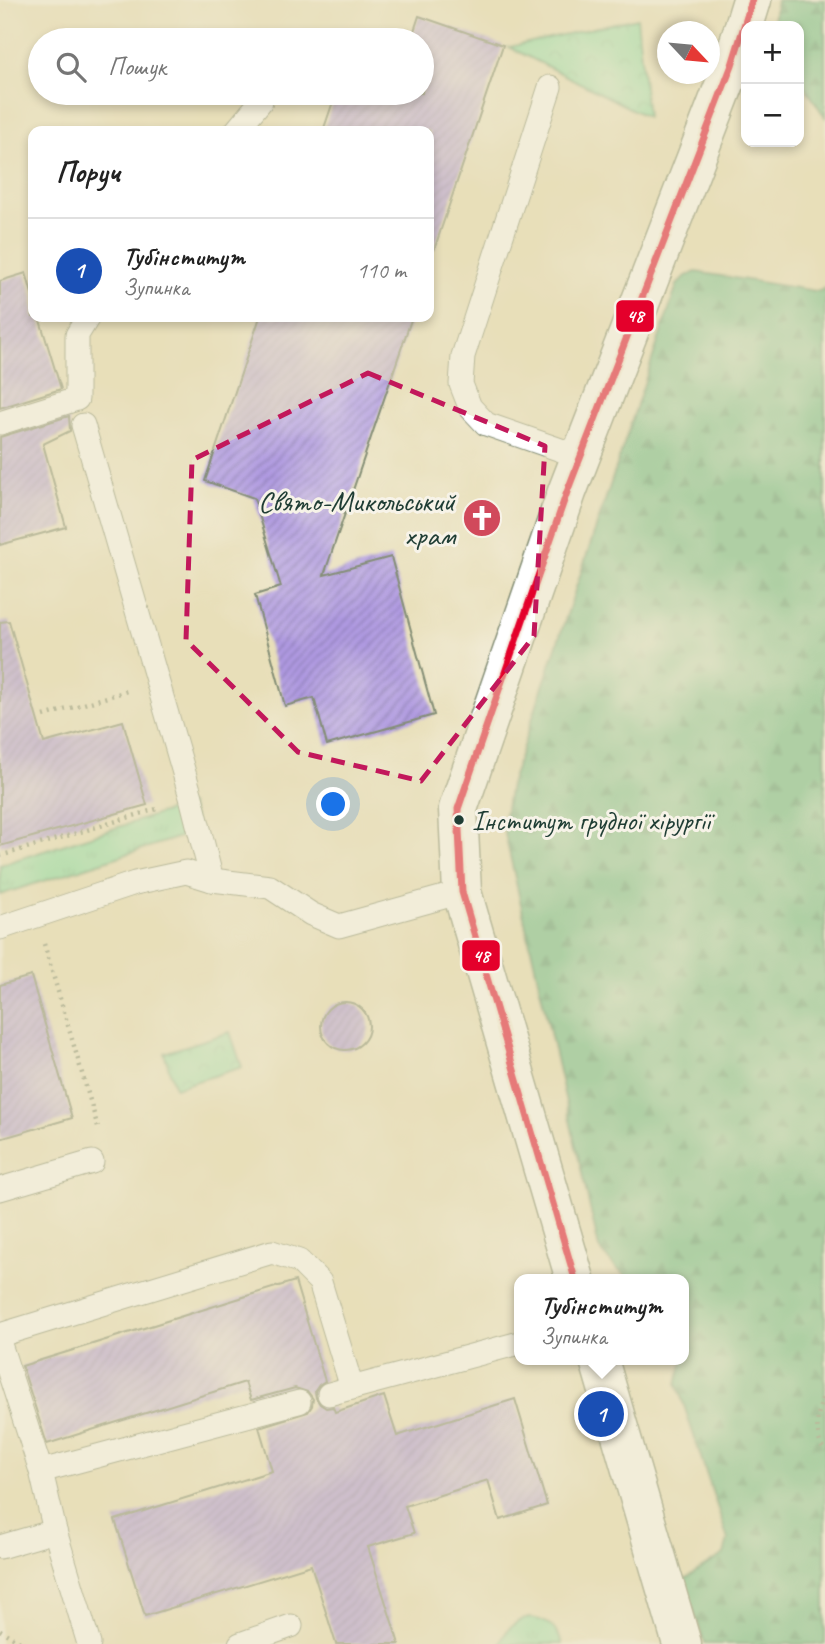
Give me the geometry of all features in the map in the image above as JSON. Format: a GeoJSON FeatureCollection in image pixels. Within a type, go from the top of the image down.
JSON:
{"type":"FeatureCollection","features":[{"type":"Feature","properties":{"kind":"street"},"geometry":{"type":"LineString","coordinates":[[574,1274],[462,892],[458,809],[580,457],[732,65],[752,0]]}},
{"type":"Feature","properties":{"kind":"street"},"geometry":{"type":"LineString","coordinates":[[600,1365],[682,1644]]}},
{"type":"Feature","properties":{"kind":"lane"},"geometry":{"type":"LineString","coordinates":[[551,88],[463,356],[461,384],[470,407],[486,424],[580,457]]}},
{"type":"Feature","properties":{"kind":"lane"},"geometry":{"type":"LineString","coordinates":[[240,126],[258,105]]}},
{"type":"Feature","properties":{"kind":"lane"},"geometry":{"type":"LineString","coordinates":[[0,423],[77,399],[77,335],[85,322]]}},
{"type":"Feature","properties":{"kind":"lane"},"geometry":{"type":"LineString","coordinates":[[83,425],[191,797],[212,880]]}},
{"type":"Feature","properties":{"kind":"lane"},"geometry":{"type":"LineString","coordinates":[[0,928],[135,883],[186,872],[212,880],[270,887],[311,914],[339,926],[462,892]]}},
{"type":"Feature","properties":{"kind":"lane"},"geometry":{"type":"LineString","coordinates":[[0,1189],[92,1162]]}},
{"type":"Feature","properties":{"kind":"lane"},"geometry":{"type":"LineString","coordinates":[[0,1335],[272,1251],[299,1261],[320,1282],[352,1388]]}},
{"type":"Feature","properties":{"kind":"lane"},"geometry":{"type":"LineString","coordinates":[[0,1343],[41,1471],[55,1531],[89,1644]]}},
{"type":"Feature","properties":{"kind":"lane"},"geometry":{"type":"LineString","coordinates":[[329,1394],[514,1344]]}},
{"type":"Feature","properties":{"kind":"lane"},"geometry":{"type":"LineString","coordinates":[[41,1471],[299,1402]]}},
{"type":"Feature","properties":{"kind":"lane"},"geometry":{"type":"LineString","coordinates":[[0,1547],[55,1531]]}},
{"type":"Feature","properties":{"kind":"lane"},"geometry":{"type":"LineString","coordinates":[[240,1644],[291,1626]]}},
{"type":"Feature","properties":{"kind":"path"},"geometry":{"type":"LineString","coordinates":[[44,716],[136,688]]}},
{"type":"Feature","properties":{"kind":"path"},"geometry":{"type":"LineString","coordinates":[[0,856],[191,797]]}},
{"type":"Feature","properties":{"kind":"path"},"geometry":{"type":"LineString","coordinates":[[36,916],[104,1148],[92,1162]]}},
{"type":"Feature","properties":{"kind":"path"},"geometry":{"type":"LineString","coordinates":[[825,1392],[817,1411],[820,1445],[825,1452]]}},
{"type":"Feature","properties":{"kind":"path"},"geometry":{"type":"LineString","coordinates":[[0,1630],[23,1644]]}},
{"type":"Feature","properties":{"kind":"highlighted area"},"geometry":{"type":"Polygon","coordinates":[[[368,373],[545,446],[534,636],[421,781],[298,752],[186,640],[192,460],[368,373]]]}},
{"type":"Feature","properties":{"kind":"green space"},"geometry":{"type":"Polygon","coordinates":[[[777,0],[825,0],[825,117],[804,86],[804,21],[773,21],[777,0]]]}},
{"type":"Feature","properties":{"kind":"green space"},"geometry":{"type":"Polygon","coordinates":[[[637,18],[647,117],[509,47],[637,18]]]}},
{"type":"Feature","properties":{"kind":"green space"},"geometry":{"type":"Polygon","coordinates":[[[696,272],[816,291],[825,288],[825,1644],[705,1644],[683,1580],[724,1554],[728,1540],[677,1384],[682,1365],[689,1365],[689,1274],[623,1274],[599,1248],[503,825],[510,785],[677,285],[686,276],[696,272]]]}},
{"type":"Feature","properties":{"kind":"green space"},"geometry":{"type":"Polygon","coordinates":[[[190,804],[198,831],[0,895],[0,865],[190,804]]]}},
{"type":"Feature","properties":{"kind":"green space"},"geometry":{"type":"Polygon","coordinates":[[[230,1032],[242,1067],[175,1088],[164,1053],[230,1032]]]}},
{"type":"Feature","properties":{"kind":"green space"},"geometry":{"type":"Polygon","coordinates":[[[530,1618],[551,1625],[562,1644],[500,1644],[511,1626],[530,1618]]]}},
{"type":"Feature","properties":{"kind":"building"},"geometry":{"type":"Polygon","coordinates":[[[419,16],[503,45],[434,250],[434,126],[325,126],[332,105],[434,105],[434,28],[415,28],[419,16]]]}},
{"type":"Feature","properties":{"kind":"building"},"geometry":{"type":"Polygon","coordinates":[[[26,273],[28,322],[41,322],[61,389],[0,408],[0,281],[26,273]]]}},
{"type":"Feature","properties":{"kind":"building"},"geometry":{"type":"Polygon","coordinates":[[[258,322],[410,322],[324,575],[391,557],[434,715],[327,745],[314,698],[285,706],[255,595],[281,587],[254,498],[205,481],[258,322]]]}},
{"type":"Feature","properties":{"kind":"building"},"geometry":{"type":"Polygon","coordinates":[[[69,416],[70,431],[43,444],[66,527],[0,545],[0,437],[69,416]]]}},
{"type":"Feature","properties":{"kind":"building"},"geometry":{"type":"Polygon","coordinates":[[[9,621],[44,743],[123,721],[147,805],[0,846],[0,622],[9,621]]]}},
{"type":"Feature","properties":{"kind":"building"},"geometry":{"type":"Polygon","coordinates":[[[31,976],[72,1118],[0,1139],[0,985],[31,976]]]}},
{"type":"Feature","properties":{"kind":"building"},"geometry":{"type":"Polygon","coordinates":[[[345,1002],[362,1009],[369,1026],[362,1043],[345,1050],[328,1043],[321,1026],[328,1009],[345,1002]]]}},
{"type":"Feature","properties":{"kind":"building"},"geometry":{"type":"Polygon","coordinates":[[[295,1281],[325,1381],[315,1391],[320,1404],[326,1408],[333,1407],[335,1412],[384,1396],[397,1436],[515,1399],[547,1505],[500,1520],[488,1480],[405,1506],[414,1533],[368,1547],[399,1644],[336,1644],[311,1565],[145,1616],[115,1520],[272,1471],[259,1427],[308,1412],[313,1399],[308,1392],[295,1388],[251,1400],[245,1382],[47,1444],[22,1366],[295,1281]]]}},
{"type":"Feature","properties":{"kind":"transit line","name":"48"},"geometry":{"type":"LineString","coordinates":[[574,1274],[462,892],[458,809],[567,492],[732,65],[752,0]]}},
{"type":"Feature","properties":{"kind":"place","name":"Свято-Микольський храм"},"geometry":{"type":"Point","coordinates":[482,518]}},
{"type":"Feature","properties":{"kind":"place","name":"Інститут грудної хірургії"},"geometry":{"type":"Point","coordinates":[459,820]}},
{"type":"Feature","properties":{"kind":"place","name":"Тубінститут"},"geometry":{"type":"Point","coordinates":[601,1414]}}]}
